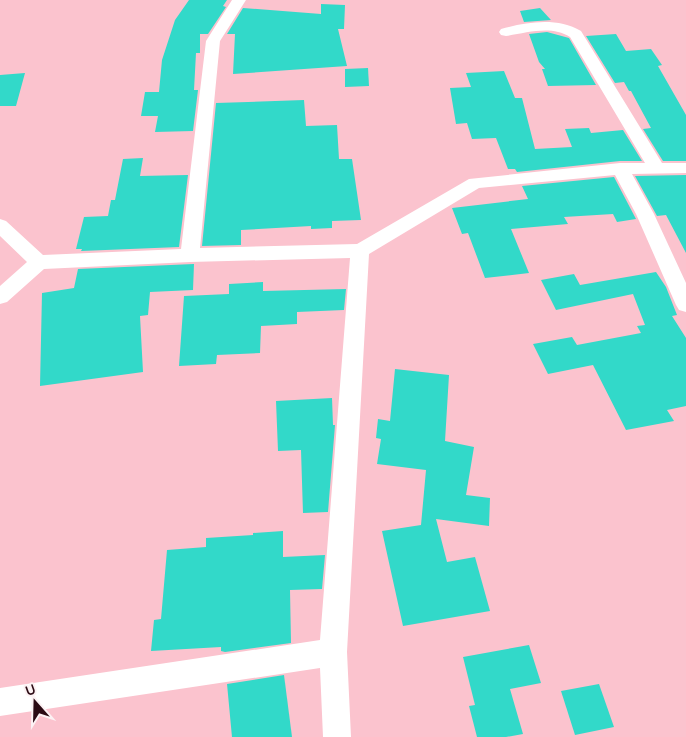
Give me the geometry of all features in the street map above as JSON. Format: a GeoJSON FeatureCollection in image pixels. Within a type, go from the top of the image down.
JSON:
{"type":"FeatureCollection","features":[{"type":"Feature","properties":{"kind":"street"},"geometry":{"type":"LineString","coordinates":[[190,255],[213,41],[238,0]]}},
{"type":"Feature","properties":{"kind":"street"},"geometry":{"type":"LineString","coordinates":[[506,32],[554,26],[569,29],[576,34],[657,169]]}},
{"type":"Feature","properties":{"kind":"street"},"geometry":{"type":"LineString","coordinates":[[0,297],[39,262],[190,255],[360,251],[475,183],[620,169],[686,168]]}},
{"type":"Feature","properties":{"kind":"street"},"geometry":{"type":"LineString","coordinates":[[620,169],[645,214],[686,305]]}},
{"type":"Feature","properties":{"kind":"street"},"geometry":{"type":"LineString","coordinates":[[0,225],[39,262]]}},
{"type":"Feature","properties":{"kind":"street"},"geometry":{"type":"LineString","coordinates":[[338,737],[333,652],[360,251]]}},
{"type":"Feature","properties":{"kind":"street"},"geometry":{"type":"LineString","coordinates":[[0,702],[333,652]]}},
{"type":"Feature","properties":{"kind":"building"},"geometry":{"type":"Polygon","coordinates":[[[189,0],[227,0],[223,6],[226,7],[208,34],[200,34],[200,53],[196,53],[194,90],[198,90],[193,131],[155,132],[158,116],[141,116],[145,92],[159,92],[162,60],[175,20],[189,0]]]}},
{"type":"Feature","properties":{"kind":"building"},"geometry":{"type":"Polygon","coordinates":[[[321,4],[345,5],[344,29],[338,29],[347,66],[233,74],[235,34],[227,34],[243,8],[321,14],[321,4]]]}},
{"type":"Feature","properties":{"kind":"building"},"geometry":{"type":"Polygon","coordinates":[[[540,8],[551,20],[524,22],[520,11],[540,8]]]}},
{"type":"Feature","properties":{"kind":"building"},"geometry":{"type":"Polygon","coordinates":[[[547,32],[569,38],[596,85],[548,86],[542,69],[545,69],[539,62],[529,34],[547,32]]]}},
{"type":"Feature","properties":{"kind":"building"},"geometry":{"type":"Polygon","coordinates":[[[616,34],[626,51],[651,49],[662,65],[658,66],[686,115],[686,161],[663,161],[643,129],[651,128],[631,91],[629,91],[624,82],[615,83],[586,36],[616,34]]]}},
{"type":"Feature","properties":{"kind":"building"},"geometry":{"type":"Polygon","coordinates":[[[368,68],[369,86],[345,87],[345,69],[368,68]]]}},
{"type":"Feature","properties":{"kind":"building"},"geometry":{"type":"Polygon","coordinates":[[[504,71],[515,98],[522,98],[535,149],[572,147],[565,129],[589,128],[591,133],[623,130],[642,161],[620,161],[517,172],[515,169],[508,169],[496,138],[472,139],[467,123],[456,124],[450,88],[471,87],[466,73],[504,71]]]}},
{"type":"Feature","properties":{"kind":"building"},"geometry":{"type":"Polygon","coordinates":[[[25,73],[16,106],[0,106],[0,75],[25,73]]]}},
{"type":"Feature","properties":{"kind":"building"},"geometry":{"type":"Polygon","coordinates":[[[304,100],[306,126],[337,125],[339,159],[352,159],[361,220],[332,221],[332,228],[311,229],[311,226],[241,230],[241,245],[202,246],[216,103],[304,100]]]}},
{"type":"Feature","properties":{"kind":"building"},"geometry":{"type":"Polygon","coordinates":[[[143,158],[140,176],[188,175],[179,247],[81,251],[82,249],[76,249],[84,217],[108,216],[111,200],[115,200],[123,159],[143,158]]]}},
{"type":"Feature","properties":{"kind":"building"},"geometry":{"type":"Polygon","coordinates":[[[686,175],[686,253],[666,215],[657,216],[635,176],[686,175]]]}},
{"type":"Feature","properties":{"kind":"building"},"geometry":{"type":"Polygon","coordinates":[[[614,177],[636,219],[617,222],[613,214],[564,217],[568,224],[511,229],[529,273],[485,278],[468,233],[462,234],[452,208],[528,199],[522,186],[614,177]]]}},
{"type":"Feature","properties":{"kind":"building"},"geometry":{"type":"Polygon","coordinates":[[[194,264],[193,290],[150,292],[148,315],[140,316],[143,372],[40,386],[42,293],[74,288],[78,269],[194,264]]]}},
{"type":"Feature","properties":{"kind":"building"},"geometry":{"type":"Polygon","coordinates":[[[656,272],[666,287],[677,315],[672,316],[686,338],[686,406],[667,410],[674,421],[626,430],[593,365],[548,374],[533,344],[572,337],[577,345],[641,333],[637,326],[645,325],[633,294],[556,310],[541,280],[574,274],[580,285],[656,272]]]}},
{"type":"Feature","properties":{"kind":"building"},"geometry":{"type":"Polygon","coordinates":[[[263,282],[263,291],[346,289],[344,310],[297,312],[297,324],[261,326],[260,353],[217,355],[216,364],[179,366],[184,296],[229,294],[229,284],[263,282]]]}},
{"type":"Feature","properties":{"kind":"building"},"geometry":{"type":"Polygon","coordinates":[[[395,369],[449,375],[445,441],[474,447],[466,495],[490,498],[489,526],[436,519],[447,562],[475,557],[490,611],[403,626],[382,531],[421,525],[426,470],[377,464],[381,439],[376,438],[378,419],[390,421],[395,369]]]}},
{"type":"Feature","properties":{"kind":"building"},"geometry":{"type":"Polygon","coordinates":[[[332,398],[333,425],[335,425],[328,512],[303,513],[301,450],[278,451],[276,401],[332,398]]]}},
{"type":"Feature","properties":{"kind":"building"},"geometry":{"type":"Polygon","coordinates":[[[283,531],[283,557],[325,555],[322,589],[290,590],[291,643],[225,652],[221,651],[221,647],[151,651],[154,620],[161,619],[167,550],[206,547],[206,538],[283,531]]]}},
{"type":"Feature","properties":{"kind":"building"},"geometry":{"type":"Polygon","coordinates":[[[529,645],[541,683],[510,689],[523,734],[506,737],[477,737],[469,706],[475,705],[463,657],[529,645]]]}},
{"type":"Feature","properties":{"kind":"building"},"geometry":{"type":"Polygon","coordinates":[[[284,675],[292,737],[232,737],[227,684],[284,675]]]}},
{"type":"Feature","properties":{"kind":"building"},"geometry":{"type":"Polygon","coordinates":[[[599,684],[614,727],[575,735],[561,691],[599,684]]]}}]}
